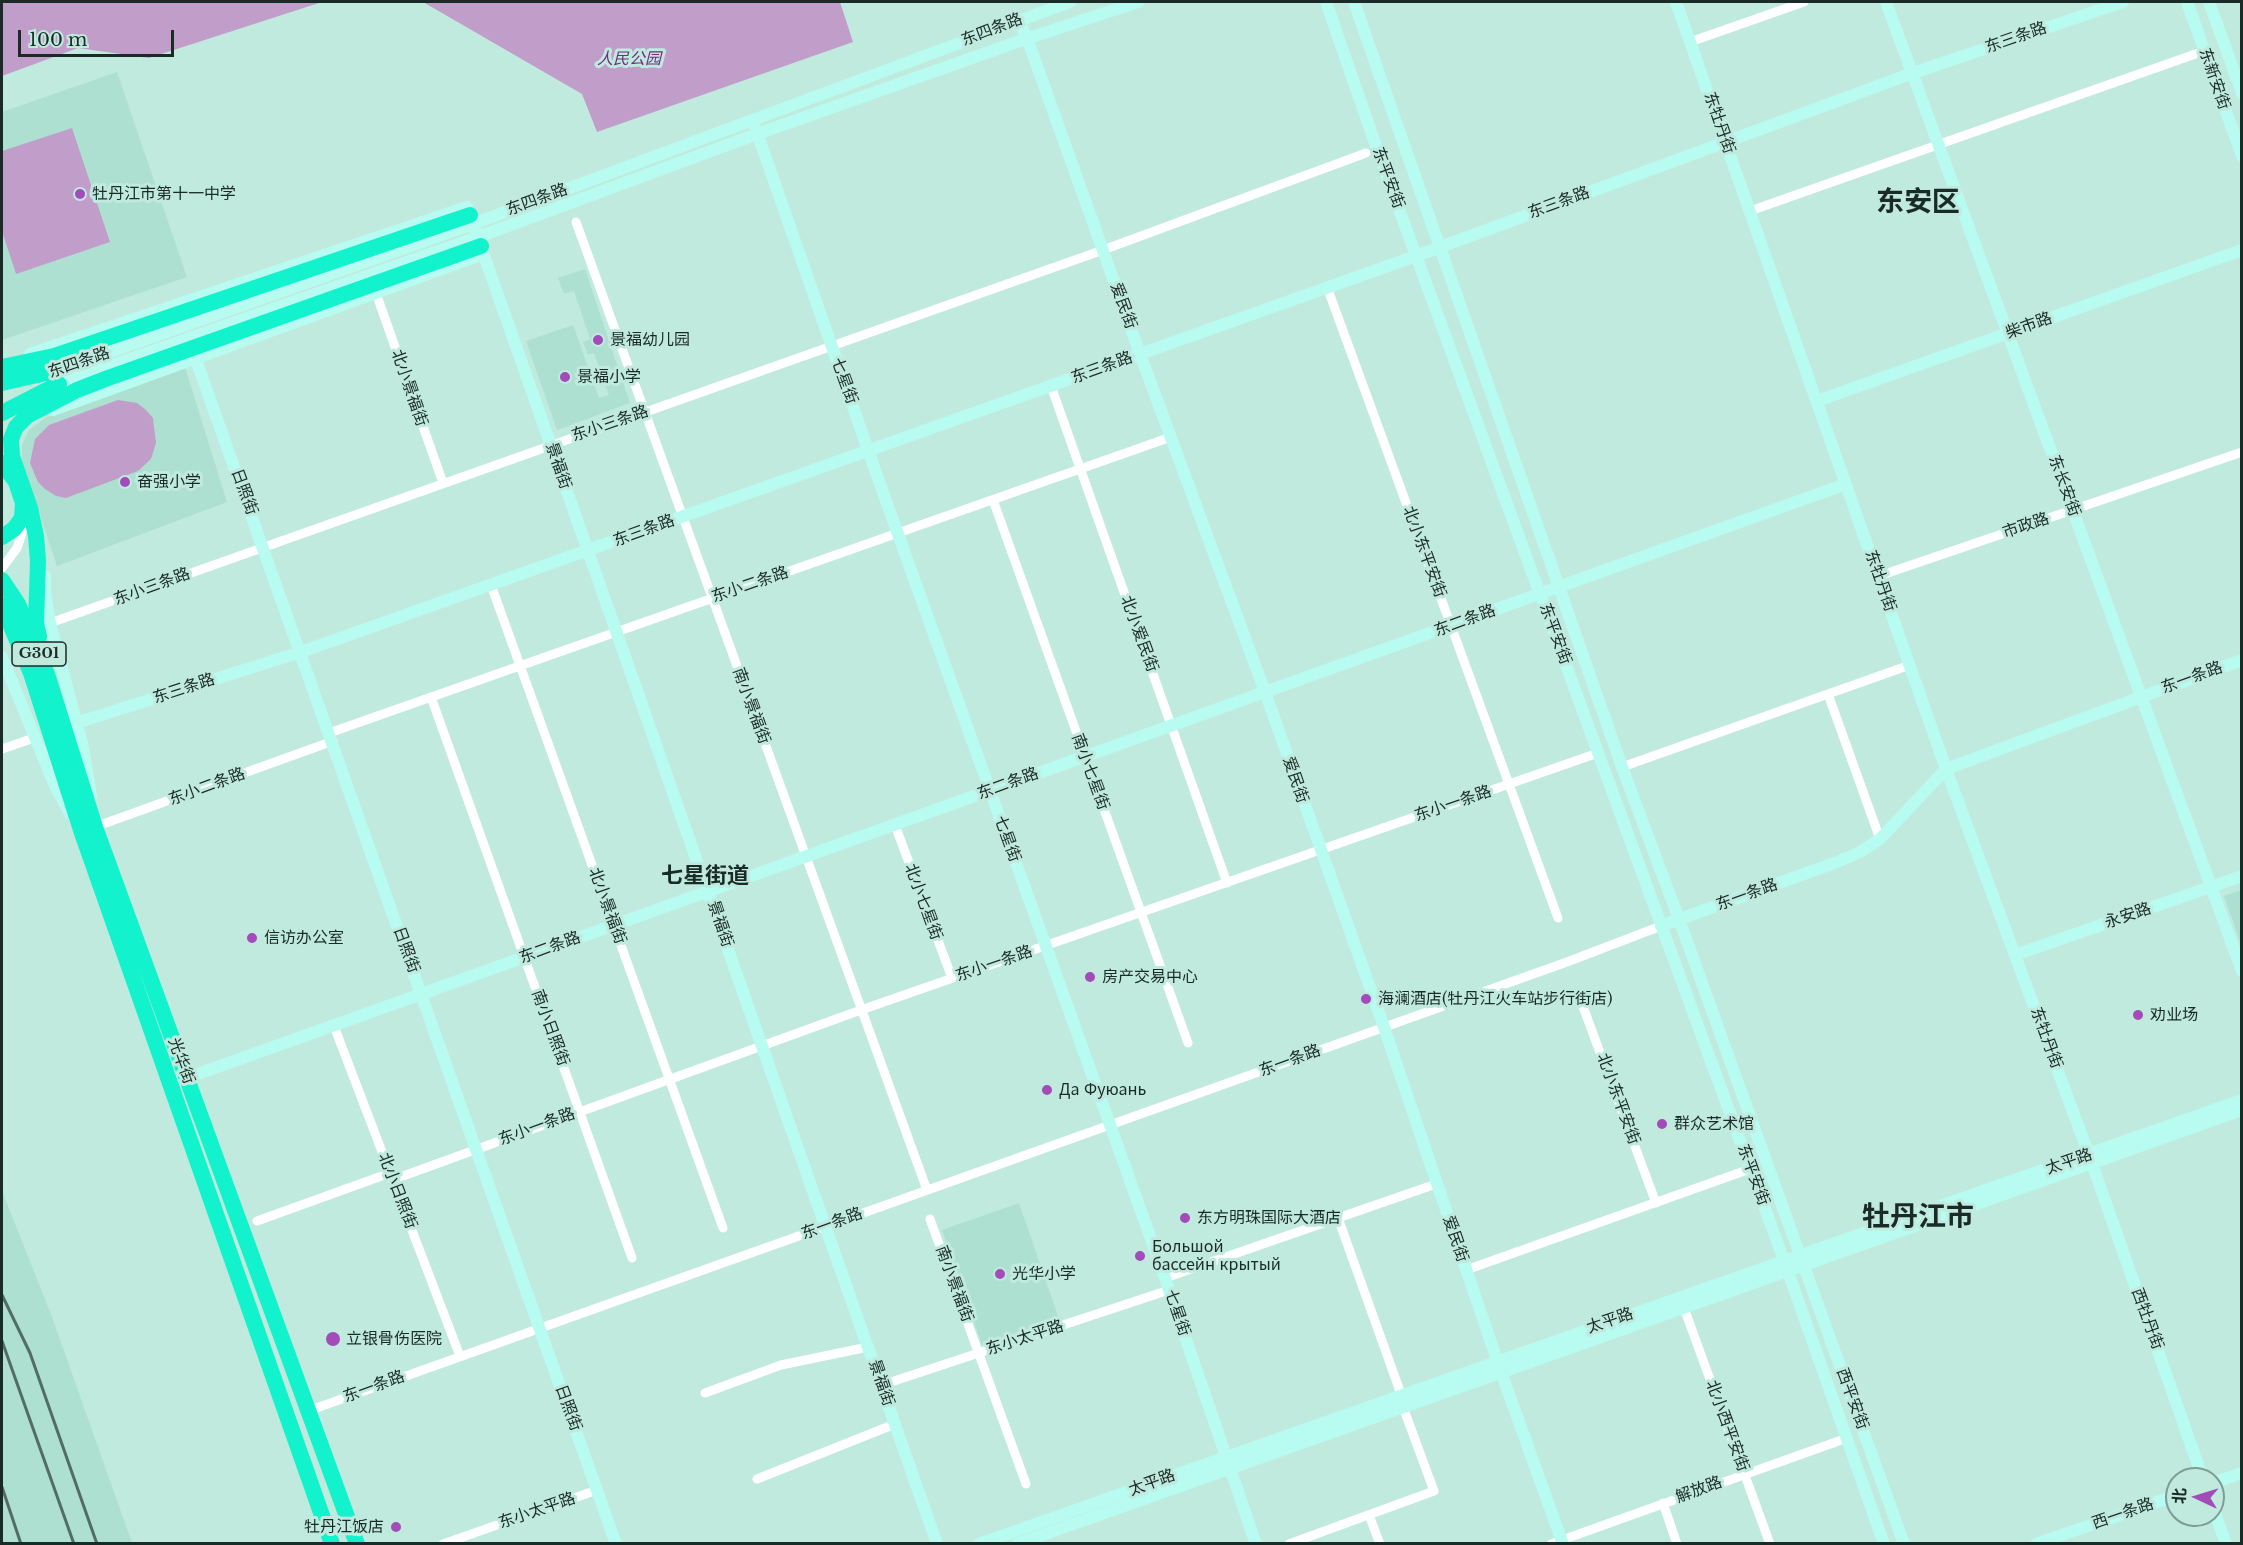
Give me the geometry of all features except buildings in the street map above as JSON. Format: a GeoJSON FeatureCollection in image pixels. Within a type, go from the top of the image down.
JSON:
{"type":"FeatureCollection","features":[{"type":"Feature","properties":{"kind":"highway"},"geometry":{"type":"LineString","coordinates":[[2,367],[54,356],[396,247],[470,215]]}},
{"type":"Feature","properties":{"kind":"highway"},"geometry":{"type":"LineString","coordinates":[[47,674],[36,623],[38,561],[36,536],[30,508],[12,456],[11,439],[16,427],[27,416],[77,390],[404,268],[481,246]]}},
{"type":"Feature","properties":{"kind":"highway"},"geometry":{"type":"LineString","coordinates":[[2,383],[57,378]]}},
{"type":"Feature","properties":{"kind":"highway"},"geometry":{"type":"LineString","coordinates":[[2,412],[57,378]]}},
{"type":"Feature","properties":{"kind":"highway"},"geometry":{"type":"LineString","coordinates":[[2,463],[16,482],[23,502],[22,518],[14,529],[2,537]]}},
{"type":"Feature","properties":{"kind":"highway","name":"光华街"},"geometry":{"type":"LineString","coordinates":[[2,580],[18,604],[47,674],[57,733]]}},
{"type":"Feature","properties":{"kind":"highway","name":"光华街"},"geometry":{"type":"LineString","coordinates":[[2,605],[57,733],[169,1084],[332,1544]]}},
{"type":"Feature","properties":{"kind":"highway"},"geometry":{"type":"LineString","coordinates":[[2,628],[57,733]]}},
{"type":"Feature","properties":{"kind":"highway","name":"光华街"},"geometry":{"type":"LineString","coordinates":[[88,830],[187,1078],[357,1544]]}},
{"type":"Feature","properties":{"kind":"street","name":"东四条路"},"geometry":{"type":"LineString","coordinates":[[2,359],[16,358],[45,350],[470,215],[753,121],[1070,2]]}},
{"type":"Feature","properties":{"kind":"street"},"geometry":{"type":"LineString","coordinates":[[88,830],[55,786],[57,733],[50,623],[45,592],[43,538],[28,495],[17,452],[22,429],[30,422],[53,410],[195,357],[376,293],[481,246],[757,134],[1028,38],[1138,2]]}},
{"type":"Feature","properties":{"kind":"street","name":"东平安街"},"geometry":{"type":"LineString","coordinates":[[1326,2],[1416,256],[1786,1266]]}},
{"type":"Feature","properties":{"kind":"street","name":"东平安街"},"geometry":{"type":"LineString","coordinates":[[1354,2],[1622,767],[1802,1260]]}},
{"type":"Feature","properties":{"kind":"street","name":"东牡丹街"},"geometry":{"type":"LineString","coordinates":[[1676,2],[1946,769],[2090,1159]]}},
{"type":"Feature","properties":{"kind":"street"},"geometry":{"type":"LineString","coordinates":[[1690,42],[1786,4],[1804,2]]}},
{"type":"Feature","properties":{"kind":"street","name":"东长安街"},"geometry":{"type":"LineString","coordinates":[[1886,2],[2241,971]]}},
{"type":"Feature","properties":{"kind":"street","name":"东三条路"},"geometry":{"type":"LineString","coordinates":[[57,733],[301,652],[492,585],[1416,256],[1912,73],[2123,2]]}},
{"type":"Feature","properties":{"kind":"street","name":"东新安街"},"geometry":{"type":"LineString","coordinates":[[2187,2],[2241,156]]}},
{"type":"Feature","properties":{"kind":"street","name":"东新安街"},"geometry":{"type":"LineString","coordinates":[[2209,2],[2241,93]]}},
{"type":"Feature","properties":{"kind":"street","name":"爱民街"},"geometry":{"type":"LineString","coordinates":[[1018,20],[1028,38],[1140,354],[1265,693],[1384,1028],[1559,1542]]}},
{"type":"Feature","properties":{"kind":"street"},"geometry":{"type":"LineString","coordinates":[[1750,211],[2204,51]]}},
{"type":"Feature","properties":{"kind":"street","name":"七星街"},"geometry":{"type":"LineString","coordinates":[[753,121],[868,451],[1167,1284],[1256,1544]]}},
{"type":"Feature","properties":{"kind":"street","name":"东小三条路"},"geometry":{"type":"LineString","coordinates":[[50,623],[1103,250],[1366,153]]}},
{"type":"Feature","properties":{"kind":"street","name":"景福街"},"geometry":{"type":"LineString","coordinates":[[470,215],[938,1544]]}},
{"type":"Feature","properties":{"kind":"street","name":"南小景福街"},"geometry":{"type":"LineString","coordinates":[[576,222],[927,1190]]}},
{"type":"Feature","properties":{"kind":"street","name":"东四条路"},"geometry":{"type":"LineString","coordinates":[[2,390],[57,378],[396,247]]}},
{"type":"Feature","properties":{"kind":"street","name":"柴市路"},"geometry":{"type":"LineString","coordinates":[[1817,401],[2241,250]]}},
{"type":"Feature","properties":{"kind":"street"},"geometry":{"type":"LineString","coordinates":[[2,404],[57,378],[404,268]]}},
{"type":"Feature","properties":{"kind":"street","name":"北小东平安街"},"geometry":{"type":"LineString","coordinates":[[1327,287],[1558,918]]}},
{"type":"Feature","properties":{"kind":"street","name":"北小景福街"},"geometry":{"type":"LineString","coordinates":[[376,293],[443,483]]}},
{"type":"Feature","properties":{"kind":"street","name":"日照街"},"geometry":{"type":"LineString","coordinates":[[195,357],[264,546],[616,1544]]}},
{"type":"Feature","properties":{"kind":"street","name":"北小爱民街"},"geometry":{"type":"LineString","coordinates":[[1051,386],[1227,883]]}},
{"type":"Feature","properties":{"kind":"street"},"geometry":{"type":"LineString","coordinates":[[2,437],[29,513]]}},
{"type":"Feature","properties":{"kind":"street","name":"东小二条路"},"geometry":{"type":"LineString","coordinates":[[88,830],[431,697],[1171,437]]}},
{"type":"Feature","properties":{"kind":"street","name":"市政路"},"geometry":{"type":"LineString","coordinates":[[1879,576],[2241,452]]}},
{"type":"Feature","properties":{"kind":"street","name":"东二条路"},"geometry":{"type":"LineString","coordinates":[[169,1084],[1846,484]]}},
{"type":"Feature","properties":{"kind":"street"},"geometry":{"type":"LineString","coordinates":[[2,568],[17,548],[29,513],[28,495]]}},
{"type":"Feature","properties":{"kind":"street","name":"南小七星街"},"geometry":{"type":"LineString","coordinates":[[993,500],[1188,1043]]}},
{"type":"Feature","properties":{"kind":"street","name":"北小景福街"},"geometry":{"type":"LineString","coordinates":[[492,585],[723,1228]]}},
{"type":"Feature","properties":{"kind":"street"},"geometry":{"type":"LineString","coordinates":[[2,657],[57,733]]}},
{"type":"Feature","properties":{"kind":"street","name":"东一条路"},"geometry":{"type":"LineString","coordinates":[[308,1411],[1384,1028],[1837,862],[1860,852],[1880,839],[1946,769],[2241,660]]}},
{"type":"Feature","properties":{"kind":"street"},"geometry":{"type":"LineString","coordinates":[[1622,767],[1910,665]]}},
{"type":"Feature","properties":{"kind":"street"},"geometry":{"type":"LineString","coordinates":[[1828,694],[1880,839]]}},
{"type":"Feature","properties":{"kind":"street","name":"南小日照街"},"geometry":{"type":"LineString","coordinates":[[431,697],[632,1258]]}},
{"type":"Feature","properties":{"kind":"street"},"geometry":{"type":"LineString","coordinates":[[2,749],[57,733]]}},
{"type":"Feature","properties":{"kind":"street","name":"东小一条路"},"geometry":{"type":"LineString","coordinates":[[257,1221],[477,1149],[861,1010],[1598,753]]}},
{"type":"Feature","properties":{"kind":"street","name":"北小七星街"},"geometry":{"type":"LineString","coordinates":[[895,825],[952,978]]}},
{"type":"Feature","properties":{"kind":"street","name":"永安路"},"geometry":{"type":"LineString","coordinates":[[2015,956],[2241,876]]}},
{"type":"Feature","properties":{"kind":"street","name":"北小东平安街"},"geometry":{"type":"LineString","coordinates":[[1579,996],[1656,1203]]}},
{"type":"Feature","properties":{"kind":"street","name":"北小日照街"},"geometry":{"type":"LineString","coordinates":[[334,1026],[460,1356]]}},
{"type":"Feature","properties":{"kind":"street","name":"太平路"},"geometry":{"type":"LineString","coordinates":[[2090,1159],[2241,1100]]}},
{"type":"Feature","properties":{"kind":"street","name":"太平路"},"geometry":{"type":"LineString","coordinates":[[979,1544],[1403,1407],[1499,1366],[2090,1159],[2241,1110]]}},
{"type":"Feature","properties":{"kind":"street","name":"西牡丹街"},"geometry":{"type":"LineString","coordinates":[[2090,1159],[2199,1467]]}},
{"type":"Feature","properties":{"kind":"street"},"geometry":{"type":"LineString","coordinates":[[1466,1270],[1750,1169]]}},
{"type":"Feature","properties":{"kind":"street","name":"东小太平路"},"geometry":{"type":"LineString","coordinates":[[882,1385],[979,1353],[1338,1218],[1436,1184]]}},
{"type":"Feature","properties":{"kind":"street"},"geometry":{"type":"LineString","coordinates":[[1338,1218],[1401,1394]]}},
{"type":"Feature","properties":{"kind":"street","name":"南小景福街"},"geometry":{"type":"LineString","coordinates":[[930,1219],[1026,1484]]}},
{"type":"Feature","properties":{"kind":"street","name":"西平安街"},"geometry":{"type":"LineString","coordinates":[[1802,1260],[1905,1544]]}},
{"type":"Feature","properties":{"kind":"street","name":"太平路"},"geometry":{"type":"LineString","coordinates":[[1017,1544],[1401,1394],[1684,1308],[1786,1266]]}},
{"type":"Feature","properties":{"kind":"street","name":"西平安街"},"geometry":{"type":"LineString","coordinates":[[1786,1266],[1884,1544]]}},
{"type":"Feature","properties":{"kind":"street","name":"北小西平安街"},"geometry":{"type":"LineString","coordinates":[[1684,1308],[1770,1544]]}},
{"type":"Feature","properties":{"kind":"street"},"geometry":{"type":"LineString","coordinates":[[705,1393],[781,1365],[868,1347]]}},
{"type":"Feature","properties":{"kind":"street"},"geometry":{"type":"LineString","coordinates":[[1289,1544],[1434,1491],[1403,1407]]}},
{"type":"Feature","properties":{"kind":"street"},"geometry":{"type":"LineString","coordinates":[[757,1479],[895,1424]]}},
{"type":"Feature","properties":{"kind":"street","name":"解放路"},"geometry":{"type":"LineString","coordinates":[[1559,1542],[1847,1438]]}},
{"type":"Feature","properties":{"kind":"street"},"geometry":{"type":"LineString","coordinates":[[2225,1479],[2241,1473]]}},
{"type":"Feature","properties":{"kind":"street","name":"东小太平路"},"geometry":{"type":"LineString","coordinates":[[443,1544],[597,1490]]}},
{"type":"Feature","properties":{"kind":"street","name":"西一条路"},"geometry":{"type":"LineString","coordinates":[[2036,1544],[2165,1499]]}},
{"type":"Feature","properties":{"kind":"street"},"geometry":{"type":"LineString","coordinates":[[1663,1503],[1677,1544]]}},
{"type":"Feature","properties":{"kind":"street"},"geometry":{"type":"LineString","coordinates":[[1370,1515],[1380,1544]]}},
{"type":"Feature","properties":{"kind":"street"},"geometry":{"type":"LineString","coordinates":[[2220,1527],[2226,1544]]}},
{"type":"Feature","properties":{"kind":"shaded area","name":"牡丹江市第十一中学"},"geometry":{"type":"Polygon","coordinates":[[[117,72],[187,277],[2,340],[2,112],[117,72]]]}},
{"type":"Feature","properties":{"kind":"shaded area","name":"景福小学"},"geometry":{"type":"Polygon","coordinates":[[[585,269],[630,403],[557,430],[526,341],[573,325],[599,398],[609,395],[594,353],[588,355],[583,342],[590,339],[574,291],[564,294],[558,278],[585,269]]]}},
{"type":"Feature","properties":{"kind":"shaded area","name":"奋强小学"},"geometry":{"type":"Polygon","coordinates":[[[184,364],[227,502],[57,566],[22,461],[22,445],[29,430],[45,418],[184,364]]]}},
{"type":"Feature","properties":{"kind":"shaded area"},"geometry":{"type":"Polygon","coordinates":[[[2242,890],[2241,944],[2224,896],[2242,890]]]}},
{"type":"Feature","properties":{"kind":"shaded area"},"geometry":{"type":"Polygon","coordinates":[[[2,1191],[52,1317],[132,1543],[2,1543],[2,1191]]]}},
{"type":"Feature","properties":{"kind":"shaded area","name":"光华小学"},"geometry":{"type":"Polygon","coordinates":[[[1019,1203],[1059,1319],[982,1345],[942,1230],[1019,1203]]]}},
{"type":"Feature","properties":{"kind":"green space"},"geometry":{"type":"Polygon","coordinates":[[[2,2],[322,2],[149,58],[78,48],[2,76],[2,2]]]}},
{"type":"Feature","properties":{"kind":"green space","name":"人民公园"},"geometry":{"type":"Polygon","coordinates":[[[423,2],[840,2],[853,42],[597,132],[582,94],[423,2]]]}},
{"type":"Feature","properties":{"kind":"green space"},"geometry":{"type":"Polygon","coordinates":[[[72,128],[110,242],[16,274],[2,231],[2,151],[72,128]]]}},
{"type":"Feature","properties":{"kind":"green space"},"geometry":{"type":"Polygon","coordinates":[[[118,400],[137,403],[153,418],[156,443],[151,459],[138,471],[66,498],[56,496],[45,489],[38,482],[30,463],[35,439],[49,425],[118,400]]]}},
{"type":"Feature","properties":{"kind":"railway"},"geometry":{"type":"LineString","coordinates":[[2,1295],[30,1353],[97,1544]]}},
{"type":"Feature","properties":{"kind":"railway"},"geometry":{"type":"LineString","coordinates":[[2,1341],[74,1544]]}},
{"type":"Feature","properties":{"kind":"railway"},"geometry":{"type":"LineString","coordinates":[[2,1487],[21,1544]]}},
{"type":"Feature","properties":{"kind":"place","name":"牡丹江市第十一中学"},"geometry":{"type":"Point","coordinates":[80,194]}},
{"type":"Feature","properties":{"kind":"place","name":"景福幼儿园"},"geometry":{"type":"Point","coordinates":[598,340]}},
{"type":"Feature","properties":{"kind":"place","name":"景福小学"},"geometry":{"type":"Point","coordinates":[565,377]}},
{"type":"Feature","properties":{"kind":"place","name":"奋强小学"},"geometry":{"type":"Point","coordinates":[125,482]}},
{"type":"Feature","properties":{"kind":"place","name":"信访办公室"},"geometry":{"type":"Point","coordinates":[252,938]}},
{"type":"Feature","properties":{"kind":"place","name":"房产交易中心"},"geometry":{"type":"Point","coordinates":[1090,977]}},
{"type":"Feature","properties":{"kind":"place","name":"海澜酒店(牡丹江火车站步行街店)"},"geometry":{"type":"Point","coordinates":[1366,999]}},
{"type":"Feature","properties":{"kind":"place","name":"劝业场"},"geometry":{"type":"Point","coordinates":[2138,1015]}},
{"type":"Feature","properties":{"kind":"place","name":"Да Фуюань"},"geometry":{"type":"Point","coordinates":[1047,1090]}},
{"type":"Feature","properties":{"kind":"place","name":"群众艺术馆"},"geometry":{"type":"Point","coordinates":[1662,1124]}},
{"type":"Feature","properties":{"kind":"place","name":"东方明珠国际大酒店"},"geometry":{"type":"Point","coordinates":[1185,1218]}},
{"type":"Feature","properties":{"kind":"place","name":"Большой бассейн крытый"},"geometry":{"type":"Point","coordinates":[1140,1256]}},
{"type":"Feature","properties":{"kind":"place","name":"光华小学"},"geometry":{"type":"Point","coordinates":[1000,1274]}},
{"type":"Feature","properties":{"kind":"place","name":"立银骨伤医院"},"geometry":{"type":"Point","coordinates":[333,1339]}},
{"type":"Feature","properties":{"kind":"place","name":"牡丹江饭店"},"geometry":{"type":"Point","coordinates":[396,1527]}},
{"type":"Feature","properties":{"kind":"district","name":"东安区"},"geometry":{"type":"Point","coordinates":[1918,203]}},
{"type":"Feature","properties":{"kind":"district","name":"七星街道"},"geometry":{"type":"Point","coordinates":[705,877]}},
{"type":"Feature","properties":{"kind":"district","name":"牡丹江市"},"geometry":{"type":"Point","coordinates":[1918,1218]}}]}
